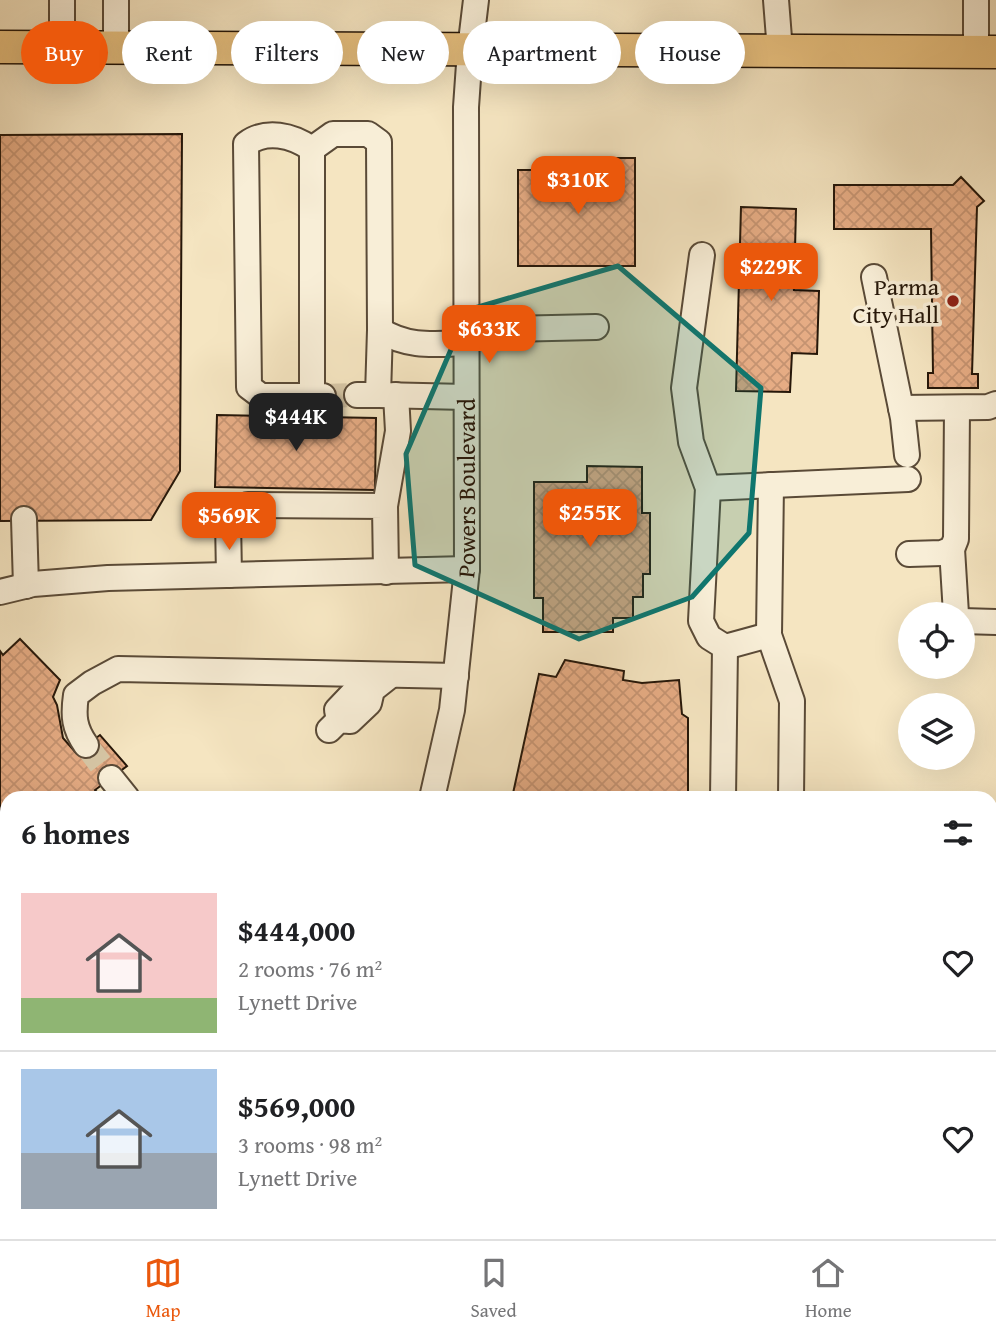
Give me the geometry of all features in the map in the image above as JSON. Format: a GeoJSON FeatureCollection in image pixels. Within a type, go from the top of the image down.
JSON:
{"type":"FeatureCollection","features":[{"type":"Feature","properties":{"kind":"main road"},"geometry":{"type":"LineString","coordinates":[[0,47],[21,47]]}},
{"type":"Feature","properties":{"kind":"main road"},"geometry":{"type":"LineString","coordinates":[[108,48],[463,50]]}},
{"type":"Feature","properties":{"kind":"main road"},"geometry":{"type":"LineString","coordinates":[[621,50],[986,52]]}},
{"type":"Feature","properties":{"kind":"street"},"geometry":{"type":"LineString","coordinates":[[62,0],[62,21]]}},
{"type":"Feature","properties":{"kind":"street"},"geometry":{"type":"LineString","coordinates":[[116,0],[116,48]]}},
{"type":"Feature","properties":{"kind":"street","name":"Powers Boulevard"},"geometry":{"type":"LineString","coordinates":[[473,21],[476,0]]}},
{"type":"Feature","properties":{"kind":"street"},"geometry":{"type":"LineString","coordinates":[[776,0],[780,51]]}},
{"type":"Feature","properties":{"kind":"street"},"geometry":{"type":"LineString","coordinates":[[976,0],[986,52]]}},
{"type":"Feature","properties":{"kind":"street","name":"Powers Boulevard"},"geometry":{"type":"LineString","coordinates":[[434,791],[452,710],[467,569],[468,84]]}},
{"type":"Feature","properties":{"kind":"street"},"geometry":{"type":"LineString","coordinates":[[312,149],[333,134],[368,134],[379,142],[380,330],[377,395],[398,431],[385,506],[386,572]]}},
{"type":"Feature","properties":{"kind":"street"},"geometry":{"type":"LineString","coordinates":[[256,136],[294,137],[312,149],[317,396],[261,396],[249,387],[246,144],[256,136]]}},
{"type":"Feature","properties":{"kind":"street"},"geometry":{"type":"LineString","coordinates":[[702,255],[684,388],[691,442],[708,488],[701,621],[709,637],[725,648]]}},
{"type":"Feature","properties":{"kind":"street"},"geometry":{"type":"LineString","coordinates":[[708,488],[771,485],[908,467],[901,408],[874,277]]}},
{"type":"Feature","properties":{"kind":"street"},"geometry":{"type":"LineString","coordinates":[[380,330],[394,339],[415,345],[466,336],[596,327]]}},
{"type":"Feature","properties":{"kind":"street"},"geometry":{"type":"LineString","coordinates":[[377,395],[466,397]]}},
{"type":"Feature","properties":{"kind":"street"},"geometry":{"type":"LineString","coordinates":[[901,408],[988,407],[996,404]]}},
{"type":"Feature","properties":{"kind":"street"},"geometry":{"type":"LineString","coordinates":[[955,602],[952,549],[956,538],[957,408]]}},
{"type":"Feature","properties":{"kind":"street"},"geometry":{"type":"LineString","coordinates":[[771,485],[769,635],[792,701],[791,791]]}},
{"type":"Feature","properties":{"kind":"street"},"geometry":{"type":"LineString","coordinates":[[229,575],[228,520],[235,509],[248,505],[385,506]]}},
{"type":"Feature","properties":{"kind":"street"},"geometry":{"type":"LineString","coordinates":[[24,519],[26,586]]}},
{"type":"Feature","properties":{"kind":"street"},"geometry":{"type":"LineString","coordinates":[[909,554],[942,553],[952,549]]}},
{"type":"Feature","properties":{"kind":"street"},"geometry":{"type":"LineString","coordinates":[[0,592],[26,586],[108,578],[467,569]]}},
{"type":"Feature","properties":{"kind":"street"},"geometry":{"type":"LineString","coordinates":[[975,621],[996,622]]}},
{"type":"Feature","properties":{"kind":"street"},"geometry":{"type":"LineString","coordinates":[[725,648],[769,635]]}},
{"type":"Feature","properties":{"kind":"street"},"geometry":{"type":"LineString","coordinates":[[723,791],[725,648]]}},
{"type":"Feature","properties":{"kind":"street"},"geometry":{"type":"LineString","coordinates":[[86,745],[72,716],[76,695],[92,683],[118,670],[382,682],[456,676]]}},
{"type":"Feature","properties":{"kind":"street"},"geometry":{"type":"LineString","coordinates":[[334,725],[350,721],[369,703],[382,682]]}},
{"type":"Feature","properties":{"kind":"street"},"geometry":{"type":"LineString","coordinates":[[111,778],[121,791]]}},
{"type":"Feature","properties":{"kind":"highlighted area"},"geometry":{"type":"Polygon","coordinates":[[[618,266],[761,388],[749,533],[692,597],[579,639],[415,565],[406,454],[468,310],[618,266]]]}},
{"type":"Feature","properties":{"kind":"building"},"geometry":{"type":"Polygon","coordinates":[[[182,134],[180,471],[151,520],[0,521],[0,135],[182,134]]]}},
{"type":"Feature","properties":{"kind":"building"},"geometry":{"type":"Polygon","coordinates":[[[596,158],[635,158],[635,266],[518,266],[518,170],[596,170],[596,158]]]}},
{"type":"Feature","properties":{"kind":"building","name":"Parma City Hall"},"geometry":{"type":"Polygon","coordinates":[[[961,177],[984,201],[977,207],[972,374],[978,374],[978,388],[928,388],[928,373],[933,373],[931,229],[834,229],[834,185],[953,185],[961,177]]]}},
{"type":"Feature","properties":{"kind":"building"},"geometry":{"type":"Polygon","coordinates":[[[741,207],[796,209],[794,290],[819,291],[817,354],[792,353],[790,392],[736,391],[741,207]]]}},
{"type":"Feature","properties":{"kind":"building"},"geometry":{"type":"Polygon","coordinates":[[[217,415],[376,418],[375,490],[215,487],[217,415]]]}},
{"type":"Feature","properties":{"kind":"building"},"geometry":{"type":"Polygon","coordinates":[[[587,466],[642,467],[642,513],[650,513],[650,574],[643,574],[643,597],[633,597],[633,618],[613,618],[613,632],[543,632],[543,598],[534,598],[534,482],[587,482],[587,466]]]}},
{"type":"Feature","properties":{"kind":"building"},"geometry":{"type":"Polygon","coordinates":[[[20,639],[60,680],[53,697],[63,738],[76,753],[100,735],[127,766],[96,791],[0,791],[0,651],[3,655],[20,639]]]}},
{"type":"Feature","properties":{"kind":"building"},"geometry":{"type":"Polygon","coordinates":[[[565,660],[624,671],[623,680],[642,683],[679,680],[682,714],[688,718],[688,791],[514,791],[539,674],[556,677],[565,660]]]}},
{"type":"Feature","properties":{"kind":"tunnel"},"geometry":{"type":"LineString","coordinates":[[323,396],[357,395]]}},
{"type":"Feature","properties":{"kind":"tunnel"},"geometry":{"type":"LineString","coordinates":[[86,745],[111,778]]}},
{"type":"Feature","properties":{"kind":"place","name":"Parma City Hall"},"geometry":{"type":"Point","coordinates":[953,301]}}]}
